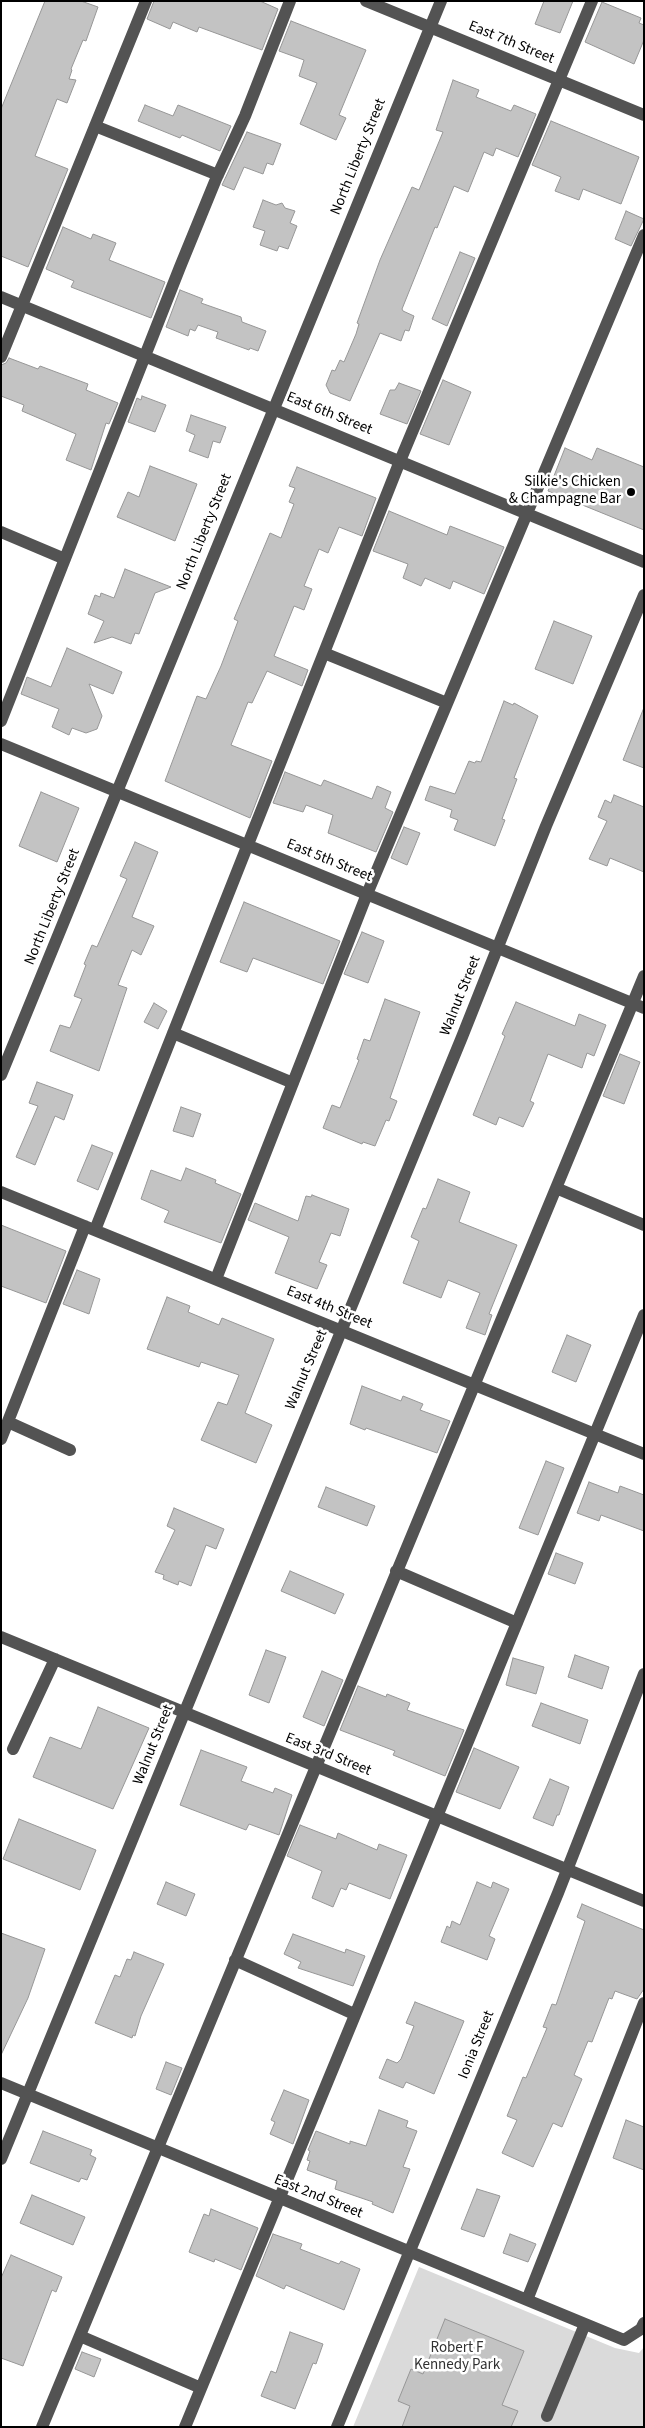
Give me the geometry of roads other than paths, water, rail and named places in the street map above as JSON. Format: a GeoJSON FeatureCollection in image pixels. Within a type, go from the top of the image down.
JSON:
{"type":"FeatureCollection","features":[{"type":"Feature","properties":{"kind":"street"},"geometry":{"type":"LineString","coordinates":[[1,357],[146,1]]}},
{"type":"Feature","properties":{"kind":"street"},"geometry":{"type":"LineString","coordinates":[[1,721],[145,356],[218,175],[245,116],[290,1]]}},
{"type":"Feature","properties":{"kind":"street","name":"East 7th Street"},"geometry":{"type":"LineString","coordinates":[[366,1],[644,115]]}},
{"type":"Feature","properties":{"kind":"street","name":"North Liberty Street"},"geometry":{"type":"LineString","coordinates":[[1,1075],[441,1]]}},
{"type":"Feature","properties":{"kind":"street"},"geometry":{"type":"LineString","coordinates":[[1,1439],[173,1033],[400,461],[592,1]]}},
{"type":"Feature","properties":{"kind":"street"},"geometry":{"type":"LineString","coordinates":[[95,126],[218,175]]}},
{"type":"Feature","properties":{"kind":"street"},"geometry":{"type":"LineString","coordinates":[[216,1279],[367,894],[644,235]]}},
{"type":"Feature","properties":{"kind":"street","name":"East 6th Street"},"geometry":{"type":"LineString","coordinates":[[1,297],[644,562]]}},
{"type":"Feature","properties":{"kind":"street"},"geometry":{"type":"LineString","coordinates":[[1,532],[65,559]]}},
{"type":"Feature","properties":{"kind":"street","name":"Walnut Street"},"geometry":{"type":"LineString","coordinates":[[1,2159],[498,948],[546,826],[644,595]]}},
{"type":"Feature","properties":{"kind":"street"},"geometry":{"type":"LineString","coordinates":[[324,653],[447,703]]}},
{"type":"Feature","properties":{"kind":"street","name":"East 5th Street"},"geometry":{"type":"LineString","coordinates":[[1,744],[638,1006]]}},
{"type":"Feature","properties":{"kind":"street"},"geometry":{"type":"LineString","coordinates":[[42,2427],[159,2149],[314,1766],[556,1188],[638,1006],[644,976]]}},
{"type":"Feature","properties":{"kind":"street"},"geometry":{"type":"LineString","coordinates":[[173,1033],[293,1082]]}},
{"type":"Feature","properties":{"kind":"street"},"geometry":{"type":"LineString","coordinates":[[556,1188],[644,1225]]}},
{"type":"Feature","properties":{"kind":"street","name":"East 4th Street"},"geometry":{"type":"LineString","coordinates":[[1,1192],[644,1454]]}},
{"type":"Feature","properties":{"kind":"street"},"geometry":{"type":"LineString","coordinates":[[185,2427],[644,1315]]}},
{"type":"Feature","properties":{"kind":"street"},"geometry":{"type":"LineString","coordinates":[[8,1422],[70,1450]]}},
{"type":"Feature","properties":{"kind":"street"},"geometry":{"type":"LineString","coordinates":[[396,1571],[517,1624]]}},
{"type":"Feature","properties":{"kind":"street","name":"East 3rd Street"},"geometry":{"type":"LineString","coordinates":[[1,1637],[644,1901]]}},
{"type":"Feature","properties":{"kind":"street"},"geometry":{"type":"LineString","coordinates":[[13,1749],[55,1659]]}},
{"type":"Feature","properties":{"kind":"street","name":"Ionia Street"},"geometry":{"type":"LineString","coordinates":[[337,2427],[567,1870],[644,1674]]}},
{"type":"Feature","properties":{"kind":"street"},"geometry":{"type":"LineString","coordinates":[[235,1960],[354,2014]]}},
{"type":"Feature","properties":{"kind":"street"},"geometry":{"type":"LineString","coordinates":[[527,2300],[644,2004]]}},
{"type":"Feature","properties":{"kind":"street","name":"East 2nd Street"},"geometry":{"type":"LineString","coordinates":[[1,2083],[624,2340],[641,2329],[644,2323]]}},
{"type":"Feature","properties":{"kind":"street"},"geometry":{"type":"LineString","coordinates":[[547,2416],[585,2324]]}},
{"type":"Feature","properties":{"kind":"street"},"geometry":{"type":"LineString","coordinates":[[80,2336],[201,2388]]}},
{"type":"Feature","properties":{"kind":"place","name":"Silkie's Chicken & Champagne Bar"},"geometry":{"type":"Point","coordinates":[631,492]}},
{"type":"Feature","properties":{"kind":"park label","name":"Robert F Kennedy Park"},"geometry":{"type":"Point","coordinates":[457,2358]}}]}
